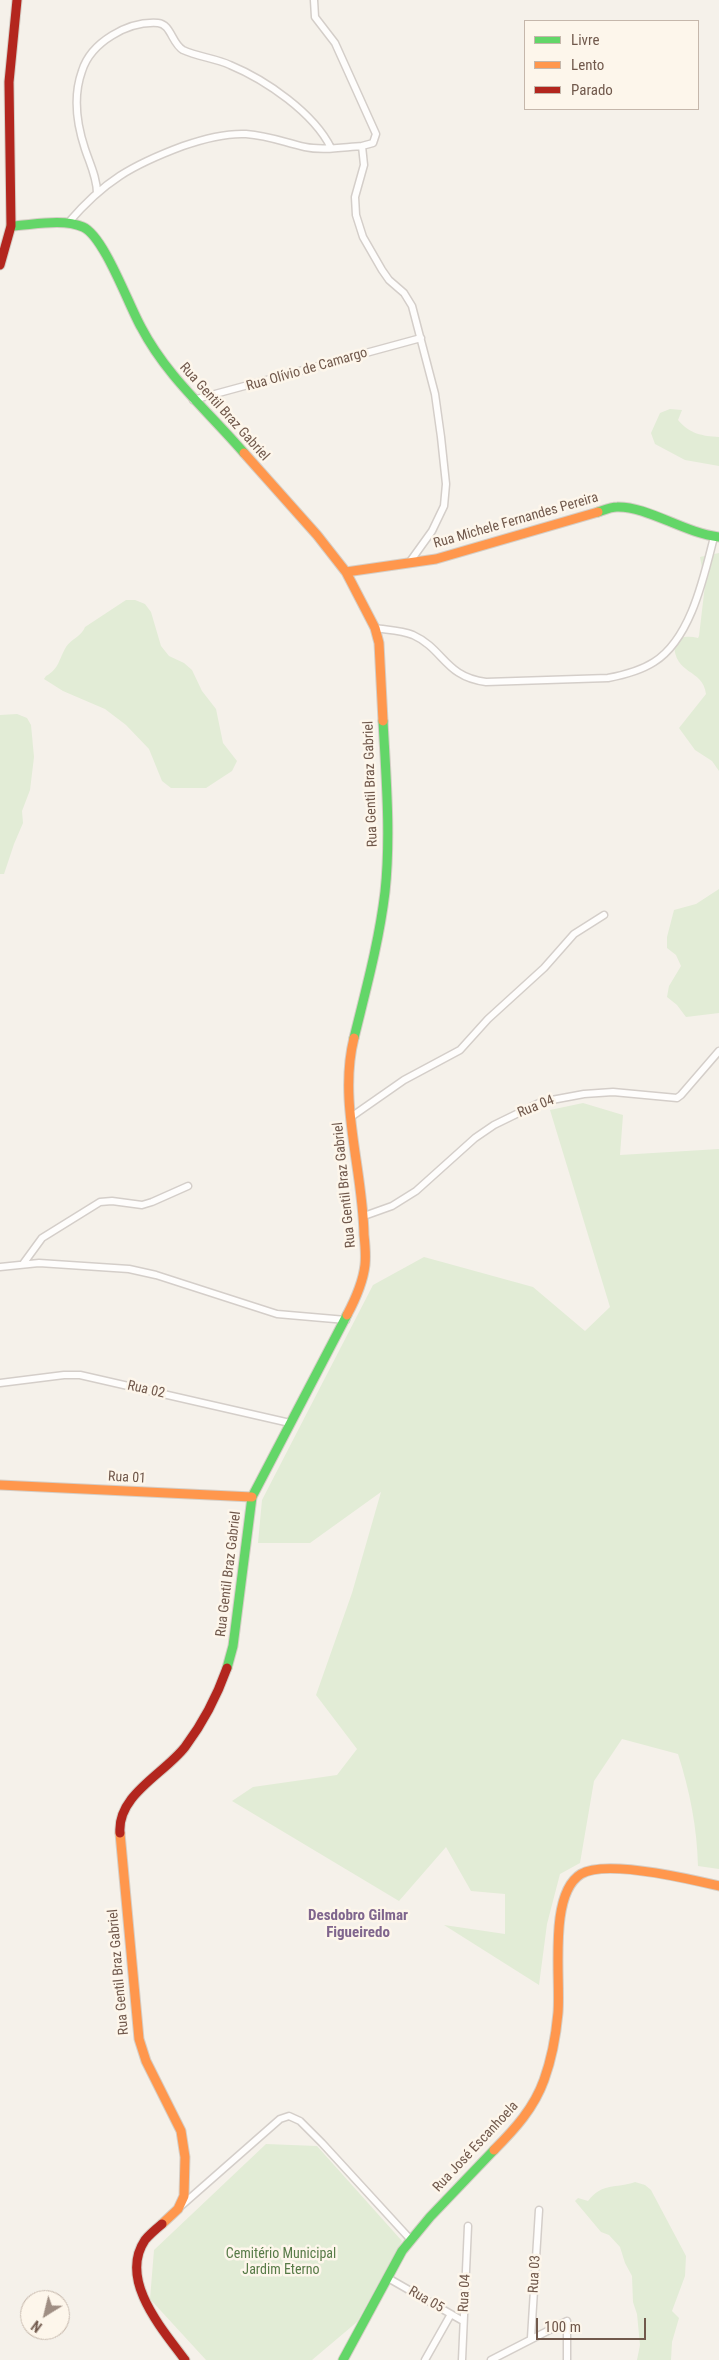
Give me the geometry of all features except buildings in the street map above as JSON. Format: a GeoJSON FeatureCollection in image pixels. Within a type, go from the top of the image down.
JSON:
{"type":"FeatureCollection","features":[{"type":"Feature","properties":{"kind":"street"},"geometry":{"type":"LineString","coordinates":[[0,265],[11,226],[9,82],[17,0]]}},
{"type":"Feature","properties":{"kind":"street"},"geometry":{"type":"LineString","coordinates":[[68,223],[97,193],[119,175],[147,159],[204,139],[243,134],[272,137],[306,147],[332,148],[362,146],[373,143],[376,134],[335,43],[315,17],[314,0]]}},
{"type":"Feature","properties":{"kind":"street"},"geometry":{"type":"LineString","coordinates":[[97,193],[97,184],[84,147],[78,119],[77,93],[82,71],[89,54],[101,42],[138,26],[159,23],[164,26],[183,50],[232,65],[266,83],[315,123],[324,133],[332,148]]}},
{"type":"Feature","properties":{"kind":"street"},"geometry":{"type":"LineString","coordinates":[[362,146],[364,165],[355,197],[356,215],[363,238],[382,270],[389,280],[404,293],[412,306],[435,394],[446,484],[444,506],[438,520],[408,564]]}},
{"type":"Feature","properties":{"kind":"street","name":"Rua Gentil Braz Gabriel"},"geometry":{"type":"LineString","coordinates":[[11,226],[68,223],[84,227],[95,237],[119,280],[141,328],[169,372],[193,400],[225,431],[270,485],[317,535],[346,572],[375,628],[381,657],[388,799],[386,890],[378,942],[348,1062],[351,1117],[364,1216],[366,1265],[362,1283],[346,1320],[252,1498],[229,1666],[222,1683],[188,1742],[176,1757],[133,1796],[123,1808],[119,1820],[138,2039],[146,2061],[181,2131],[185,2157],[184,2196],[178,2209]]}},
{"type":"Feature","properties":{"kind":"street","name":"Rua Olívio de Camargo"},"geometry":{"type":"LineString","coordinates":[[193,400],[421,338]]}},
{"type":"Feature","properties":{"kind":"street","name":"Rua Michele Fernandes Pereira"},"geometry":{"type":"LineString","coordinates":[[346,572],[436,560],[616,508],[638,510],[692,534],[716,537]]}},
{"type":"Feature","properties":{"kind":"street"},"geometry":{"type":"LineString","coordinates":[[375,628],[413,636],[426,644],[456,672],[470,680],[486,682],[608,678],[641,670],[656,662],[667,651],[684,626],[700,592],[716,537]]}},
{"type":"Feature","properties":{"kind":"street"},"geometry":{"type":"LineString","coordinates":[[351,1117],[404,1080],[460,1050],[488,1019],[544,968],[574,934],[604,915]]}},
{"type":"Feature","properties":{"kind":"street","name":"Rua 04"},"geometry":{"type":"LineString","coordinates":[[364,1216],[392,1206],[416,1191],[475,1138],[494,1125],[542,1102],[576,1095],[613,1092],[677,1098],[719,1052]]}},
{"type":"Feature","properties":{"kind":"street"},"geometry":{"type":"LineString","coordinates":[[23,1264],[34,1246],[42,1238],[100,1202],[112,1200],[142,1205],[188,1186]]}},
{"type":"Feature","properties":{"kind":"street"},"geometry":{"type":"LineString","coordinates":[[0,1267],[23,1264],[129,1269],[156,1275],[277,1314],[346,1320]]}},
{"type":"Feature","properties":{"kind":"street","name":"Rua 02"},"geometry":{"type":"LineString","coordinates":[[0,1383],[64,1375],[88,1376],[290,1423]]}},
{"type":"Feature","properties":{"kind":"street","name":"Rua 01"},"geometry":{"type":"LineString","coordinates":[[0,1485],[252,1498]]}},
{"type":"Feature","properties":{"kind":"street","name":"Rua José Escanhoela"},"geometry":{"type":"LineString","coordinates":[[343,2360],[411,2240],[435,2212],[523,2121],[537,2100],[552,2050],[559,2004],[559,1931],[564,1900],[571,1884],[579,1874],[591,1868],[684,1878],[719,1886]]}},
{"type":"Feature","properties":{"kind":"street"},"geometry":{"type":"LineString","coordinates":[[185,2360],[153,2317],[141,2293],[137,2271],[139,2253],[145,2240],[280,2119],[289,2116],[300,2121],[411,2240]]}},
{"type":"Feature","properties":{"kind":"street","name":"Rua 03"},"geometry":{"type":"LineString","coordinates":[[531,2338],[539,2210]]}},
{"type":"Feature","properties":{"kind":"street","name":"Rua 04"},"geometry":{"type":"LineString","coordinates":[[462,2360],[468,2226]]}},
{"type":"Feature","properties":{"kind":"street","name":"Rua 05"},"geometry":{"type":"LineString","coordinates":[[388,2278],[463,2321]]}},
{"type":"Feature","properties":{"kind":"street"},"geometry":{"type":"LineString","coordinates":[[425,2360],[451,2314]]}},
{"type":"Feature","properties":{"kind":"street"},"geometry":{"type":"LineString","coordinates":[[491,2360],[567,2321],[567,2360]]}},
{"type":"Feature","properties":{"kind":"green space"},"geometry":{"type":"Polygon","coordinates":[[[670,409],[682,410],[678,420],[692,431],[702,435],[719,437],[719,466],[685,460],[655,444],[651,433],[660,413],[670,409]]]}},
{"type":"Feature","properties":{"kind":"green space"},"geometry":{"type":"Polygon","coordinates":[[[719,553],[719,771],[712,761],[695,750],[679,728],[706,694],[700,680],[683,667],[679,661],[675,654],[674,643],[682,638],[698,638],[699,636],[705,585],[700,557],[719,553]]]}},
{"type":"Feature","properties":{"kind":"green space"},"geometry":{"type":"Polygon","coordinates":[[[126,600],[135,600],[145,604],[151,612],[161,646],[169,656],[184,663],[192,670],[202,691],[216,709],[223,743],[237,761],[232,771],[206,788],[171,788],[162,781],[149,749],[126,725],[105,709],[63,691],[44,679],[56,667],[68,644],[85,627],[126,600]]]}},
{"type":"Feature","properties":{"kind":"green space"},"geometry":{"type":"Polygon","coordinates":[[[17,714],[27,718],[31,725],[34,757],[30,790],[22,811],[23,823],[4,874],[0,874],[0,715],[17,714]]]}},
{"type":"Feature","properties":{"kind":"green space"},"geometry":{"type":"Polygon","coordinates":[[[719,889],[719,1013],[686,1017],[677,1005],[667,997],[669,986],[681,966],[676,955],[667,948],[667,937],[674,910],[696,904],[719,889]]]}},
{"type":"Feature","properties":{"kind":"green space"},"geometry":{"type":"Polygon","coordinates":[[[583,1103],[623,1115],[620,1155],[719,1149],[719,1869],[698,1866],[692,1810],[678,1754],[622,1739],[594,1781],[580,1863],[560,1874],[547,1924],[539,1985],[444,1925],[505,1934],[505,1894],[471,1891],[446,1847],[399,1901],[232,1801],[253,1787],[337,1775],[357,1749],[316,1695],[352,1593],[381,1492],[310,1543],[258,1543],[262,1500],[373,1285],[424,1257],[533,1287],[585,1331],[610,1307],[550,1110],[583,1103]]]}},
{"type":"Feature","properties":{"kind":"green space","name":"Cemitério Municipal Jardim Eterno"},"geometry":{"type":"Polygon","coordinates":[[[266,2144],[317,2146],[402,2241],[357,2322],[312,2360],[206,2360],[150,2299],[154,2250],[266,2144]]]}},
{"type":"Feature","properties":{"kind":"green space"},"geometry":{"type":"Polygon","coordinates":[[[635,2182],[645,2185],[651,2190],[686,2256],[685,2276],[672,2311],[679,2318],[672,2342],[671,2360],[637,2360],[640,2345],[637,2314],[633,2302],[632,2276],[620,2247],[609,2235],[601,2232],[575,2201],[578,2198],[588,2201],[604,2188],[635,2182]]]}},
{"type":"Feature","properties":{"kind":"traffic: fast"},"geometry":{"type":"LineString","coordinates":[[11,226],[66,223],[83,227],[91,233],[107,257],[151,345],[176,378],[244,453]]}},
{"type":"Feature","properties":{"kind":"traffic: fast"},"geometry":{"type":"LineString","coordinates":[[598,512],[615,507],[629,508],[706,535],[719,537]]}},
{"type":"Feature","properties":{"kind":"traffic: fast"},"geometry":{"type":"LineString","coordinates":[[354,1038],[376,947],[387,871],[387,785],[383,721]]}},
{"type":"Feature","properties":{"kind":"traffic: fast"},"geometry":{"type":"LineString","coordinates":[[227,1668],[233,1646],[252,1497],[347,1315]]}},
{"type":"Feature","properties":{"kind":"traffic: fast"},"geometry":{"type":"LineString","coordinates":[[343,2360],[402,2251],[430,2217],[494,2150]]}},
{"type":"Feature","properties":{"kind":"traffic: slow"},"geometry":{"type":"LineString","coordinates":[[244,453],[317,535],[346,572],[375,628],[379,643],[383,721]]}},
{"type":"Feature","properties":{"kind":"traffic: slow"},"geometry":{"type":"LineString","coordinates":[[346,572],[436,559],[598,512]]}},
{"type":"Feature","properties":{"kind":"traffic: slow"},"geometry":{"type":"LineString","coordinates":[[347,1315],[361,1284],[365,1257],[363,1210],[350,1111],[350,1062],[354,1038]]}},
{"type":"Feature","properties":{"kind":"traffic: slow"},"geometry":{"type":"LineString","coordinates":[[0,1485],[252,1497]]}},
{"type":"Feature","properties":{"kind":"traffic: slow"},"geometry":{"type":"LineString","coordinates":[[120,1833],[139,2039],[146,2061],[181,2131],[185,2157],[184,2196],[178,2209],[162,2224]]}},
{"type":"Feature","properties":{"kind":"traffic: slow"},"geometry":{"type":"LineString","coordinates":[[494,2150],[516,2126],[535,2100],[549,2063],[558,2013],[558,1938],[560,1918],[564,1899],[571,1884],[581,1874],[593,1870],[628,1869],[719,1886]]}},
{"type":"Feature","properties":{"kind":"traffic: jam"},"geometry":{"type":"LineString","coordinates":[[0,265],[11,226],[9,82],[17,0]]}},
{"type":"Feature","properties":{"kind":"traffic: jam"},"geometry":{"type":"LineString","coordinates":[[120,1833],[121,1820],[126,1807],[143,1786],[185,1747],[209,1709],[227,1668]]}},
{"type":"Feature","properties":{"kind":"traffic: jam"},"geometry":{"type":"LineString","coordinates":[[162,2224],[145,2240],[138,2255],[137,2271],[140,2288],[147,2304],[185,2360]]}},
{"type":"Feature","properties":{"kind":"district","name":"Desdobro Gilmar Figueiredo"},"geometry":{"type":"Point","coordinates":[358,1924]}}]}
